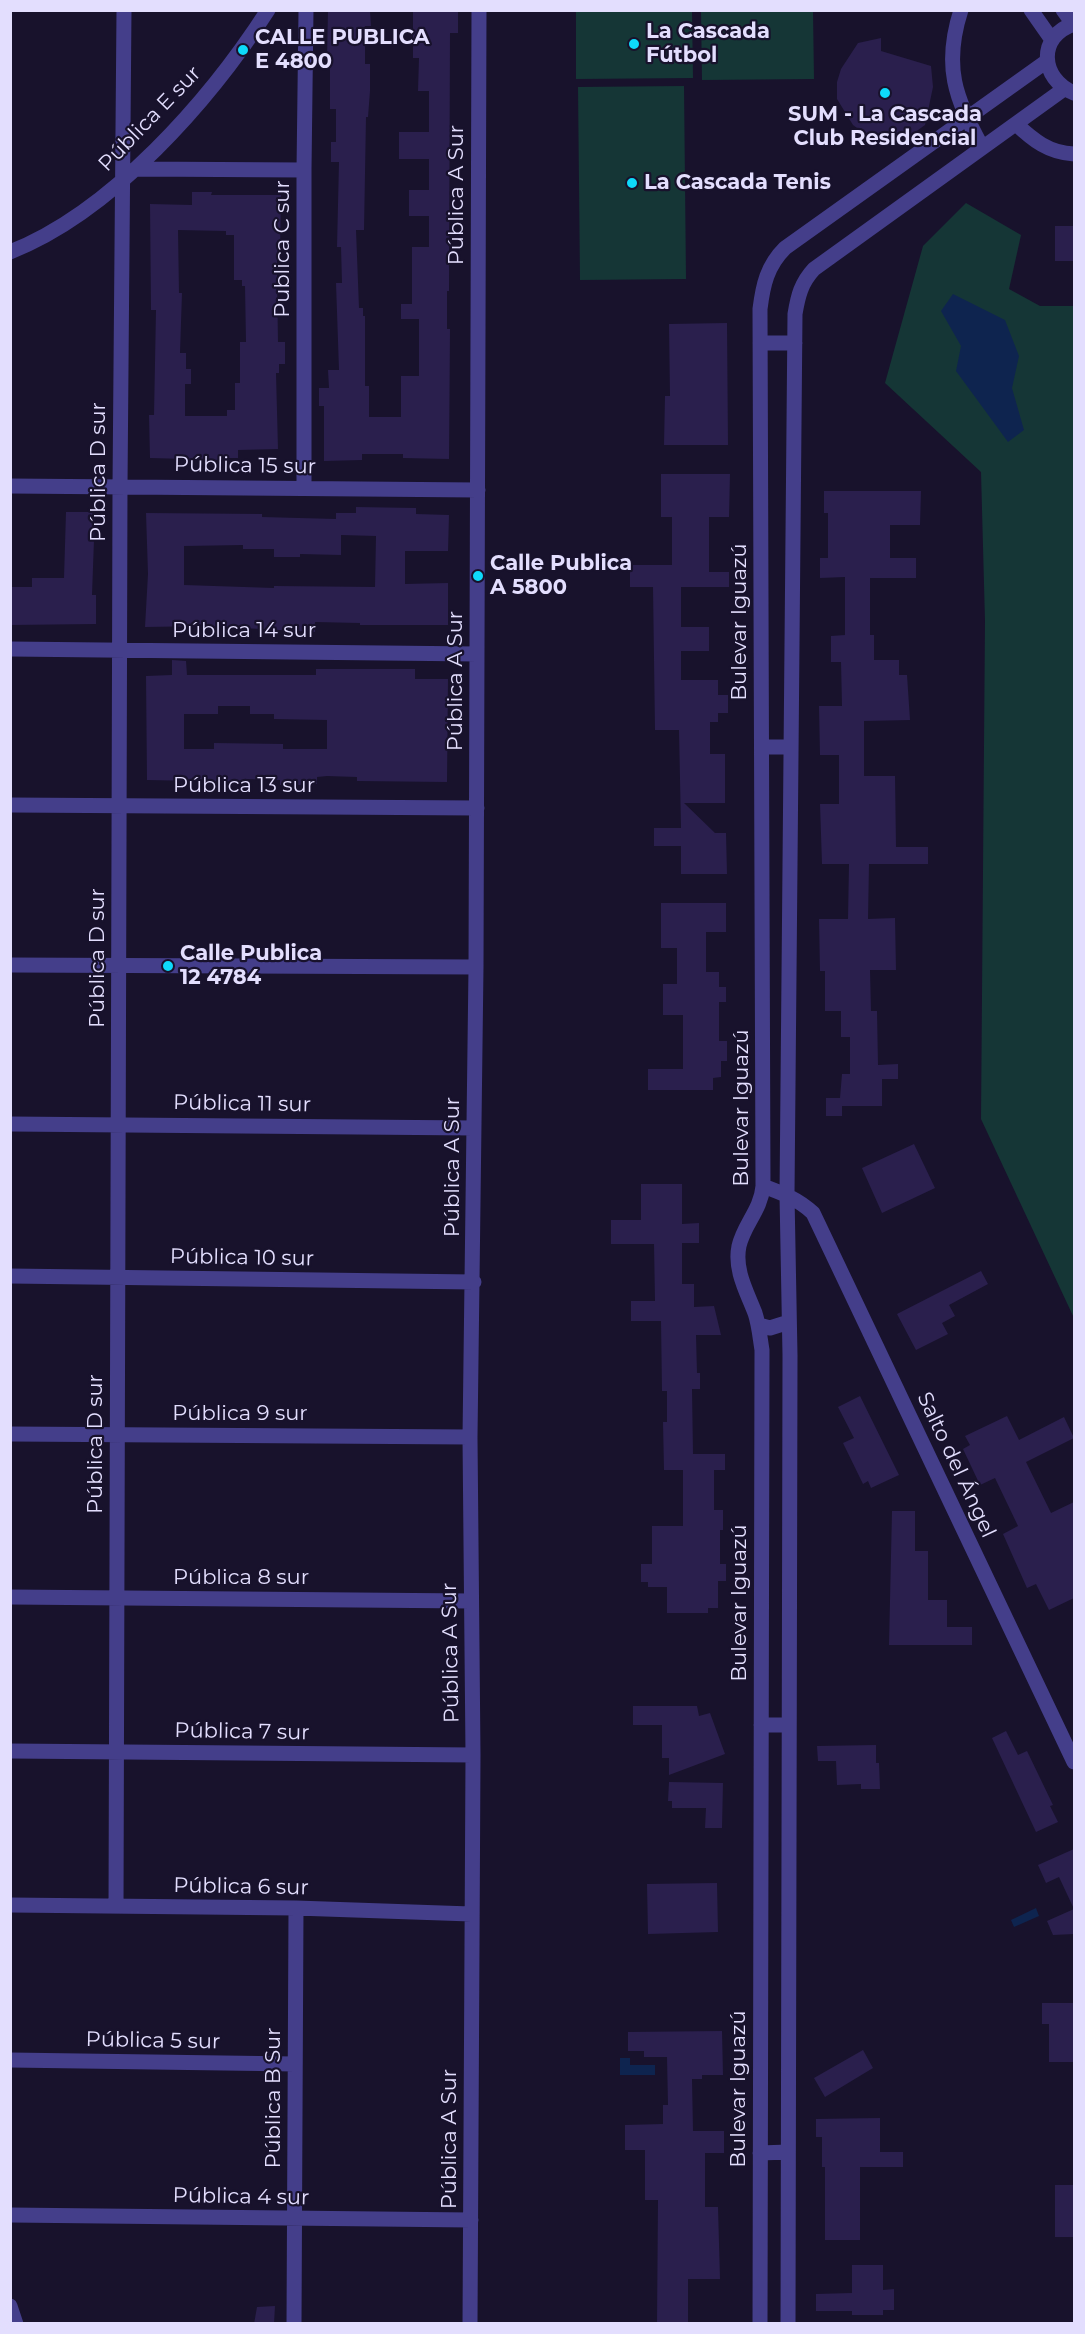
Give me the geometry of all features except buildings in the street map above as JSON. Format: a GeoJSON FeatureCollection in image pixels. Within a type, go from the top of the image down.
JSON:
{"type":"FeatureCollection","features":[{"type":"Feature","properties":{"kind":"street","name":"Pública D sur"},"geometry":{"type":"LineString","coordinates":[[116,1906],[120,486],[124,10]]}},
{"type":"Feature","properties":{"kind":"street","name":"Pública E sur"},"geometry":{"type":"LineString","coordinates":[[10,252],[67,223],[123,182],[187,115],[236,58],[268,10]]}},
{"type":"Feature","properties":{"kind":"street","name":"Publica C sur"},"geometry":{"type":"LineString","coordinates":[[304,488],[306,10]]}},
{"type":"Feature","properties":{"kind":"street","name":"Pública A Sur"},"geometry":{"type":"LineString","coordinates":[[470,2324],[473,1755],[470,1437],[474,1282],[476,967],[479,10]]}},
{"type":"Feature","properties":{"kind":"street"},"geometry":{"type":"LineString","coordinates":[[961,10],[954,34],[952,63],[956,88],[967,120],[982,147]]}},
{"type":"Feature","properties":{"kind":"street"},"geometry":{"type":"LineString","coordinates":[[1031,10],[1052,40]]}},
{"type":"Feature","properties":{"kind":"street"},"geometry":{"type":"LineString","coordinates":[[788,2324],[789,1322],[787,1195],[795,344],[798,294],[814,269],[982,147],[1069,91],[1056,82],[1047,61],[1052,40],[1058,33],[1074,24],[1064,10]]}},
{"type":"Feature","properties":{"kind":"street","name":"Bulevar Iguazú"},"geometry":{"type":"LineString","coordinates":[[760,2324],[762,1350],[759,1325],[742,1280],[739,1248],[743,1234],[762,1199],[764,1186],[760,309],[764,285],[770,268],[778,256],[808,230],[967,120],[1047,61]]}},
{"type":"Feature","properties":{"kind":"street"},"geometry":{"type":"LineString","coordinates":[[1016,124],[1035,142],[1052,150],[1074,154]]}},
{"type":"Feature","properties":{"kind":"street"},"geometry":{"type":"LineString","coordinates":[[135,169],[304,170]]}},
{"type":"Feature","properties":{"kind":"street"},"geometry":{"type":"LineString","coordinates":[[760,344],[795,344]]}},
{"type":"Feature","properties":{"kind":"street","name":"Pública 15 sur"},"geometry":{"type":"LineString","coordinates":[[10,486],[478,490]]}},
{"type":"Feature","properties":{"kind":"street","name":"Pública 14 sur"},"geometry":{"type":"LineString","coordinates":[[10,649],[477,654]]}},
{"type":"Feature","properties":{"kind":"street"},"geometry":{"type":"LineString","coordinates":[[762,747],[791,747]]}},
{"type":"Feature","properties":{"kind":"street","name":"Pública 13 sur"},"geometry":{"type":"LineString","coordinates":[[10,805],[477,808]]}},
{"type":"Feature","properties":{"kind":"street"},"geometry":{"type":"LineString","coordinates":[[10,965],[476,967]]}},
{"type":"Feature","properties":{"kind":"street","name":"Pública 11 sur"},"geometry":{"type":"LineString","coordinates":[[10,1124],[474,1128]]}},
{"type":"Feature","properties":{"kind":"street","name":"Salto del Ángel"},"geometry":{"type":"LineString","coordinates":[[764,1186],[804,1204],[813,1213],[1074,1762]]}},
{"type":"Feature","properties":{"kind":"street","name":"Pública 10 sur"},"geometry":{"type":"LineString","coordinates":[[10,1276],[474,1282]]}},
{"type":"Feature","properties":{"kind":"street"},"geometry":{"type":"LineString","coordinates":[[759,1325],[770,1328],[789,1322]]}},
{"type":"Feature","properties":{"kind":"street","name":"Pública 9 sur"},"geometry":{"type":"LineString","coordinates":[[10,1434],[470,1437]]}},
{"type":"Feature","properties":{"kind":"street","name":"Pública 8 sur"},"geometry":{"type":"LineString","coordinates":[[10,1597],[471,1601]]}},
{"type":"Feature","properties":{"kind":"street"},"geometry":{"type":"LineString","coordinates":[[761,1725],[789,1725]]}},
{"type":"Feature","properties":{"kind":"street","name":"Pública 7 sur"},"geometry":{"type":"LineString","coordinates":[[10,1751],[473,1755]]}},
{"type":"Feature","properties":{"kind":"street","name":"Pública 6 sur"},"geometry":{"type":"LineString","coordinates":[[10,1905],[296,1908],[471,1914]]}},
{"type":"Feature","properties":{"kind":"street","name":"Pública B Sur"},"geometry":{"type":"LineString","coordinates":[[294,2324],[296,1908]]}},
{"type":"Feature","properties":{"kind":"street","name":"Pública 5 sur"},"geometry":{"type":"LineString","coordinates":[[10,2060],[295,2064]]}},
{"type":"Feature","properties":{"kind":"street"},"geometry":{"type":"LineString","coordinates":[[760,2153],[788,2152]]}},
{"type":"Feature","properties":{"kind":"street","name":"Pública 4 sur"},"geometry":{"type":"LineString","coordinates":[[10,2215],[471,2220]]}},
{"type":"Feature","properties":{"kind":"street"},"geometry":{"type":"LineString","coordinates":[[10,2306],[16,2324]]}},
{"type":"Feature","properties":{"kind":"green space","name":"La Cascada Fútbol"},"geometry":{"type":"Polygon","coordinates":[[[576,11],[692,11],[693,78],[576,79],[576,11]]]}},
{"type":"Feature","properties":{"kind":"green space","name":"La Cascada Fútbol"},"geometry":{"type":"Polygon","coordinates":[[[701,11],[813,11],[814,79],[702,80],[701,11]]]}},
{"type":"Feature","properties":{"kind":"green space","name":"La Cascada Tenis"},"geometry":{"type":"Polygon","coordinates":[[[684,86],[686,279],[580,280],[578,87],[684,86]]]}},
{"type":"Feature","properties":{"kind":"green space"},"geometry":{"type":"Polygon","coordinates":[[[966,203],[1021,235],[1009,289],[1040,306],[1074,306],[1074,1318],[981,1119],[985,621],[981,472],[885,383],[923,246],[966,203]]]}},
{"type":"Feature","properties":{"kind":"water"},"geometry":{"type":"Polygon","coordinates":[[[953,294],[1005,320],[1019,356],[1012,388],[1024,430],[1008,442],[956,371],[961,346],[941,311],[953,294]]]}},
{"type":"Feature","properties":{"kind":"water"},"geometry":{"type":"Polygon","coordinates":[[[1036,1908],[1039,1916],[1014,1927],[1011,1920],[1036,1908]]]}},
{"type":"Feature","properties":{"kind":"water"},"geometry":{"type":"Polygon","coordinates":[[[620,2058],[630,2058],[630,2065],[655,2065],[655,2075],[620,2075],[620,2058]]]}},
{"type":"Feature","properties":{"kind":"place","name":"La Cascada Fútbol"},"geometry":{"type":"Point","coordinates":[634,44]}},
{"type":"Feature","properties":{"kind":"place","name":"CALLE PUBLICA E 4800"},"geometry":{"type":"Point","coordinates":[243,50]}},
{"type":"Feature","properties":{"kind":"place","name":"SUM - La Cascada Club Residencial"},"geometry":{"type":"Point","coordinates":[885,93]}},
{"type":"Feature","properties":{"kind":"place","name":"La Cascada Tenis"},"geometry":{"type":"Point","coordinates":[632,183]}},
{"type":"Feature","properties":{"kind":"place","name":"Calle Publica A 5800"},"geometry":{"type":"Point","coordinates":[478,576]}},
{"type":"Feature","properties":{"kind":"place","name":"Calle Publica 12 4784"},"geometry":{"type":"Point","coordinates":[168,966]}}]}
